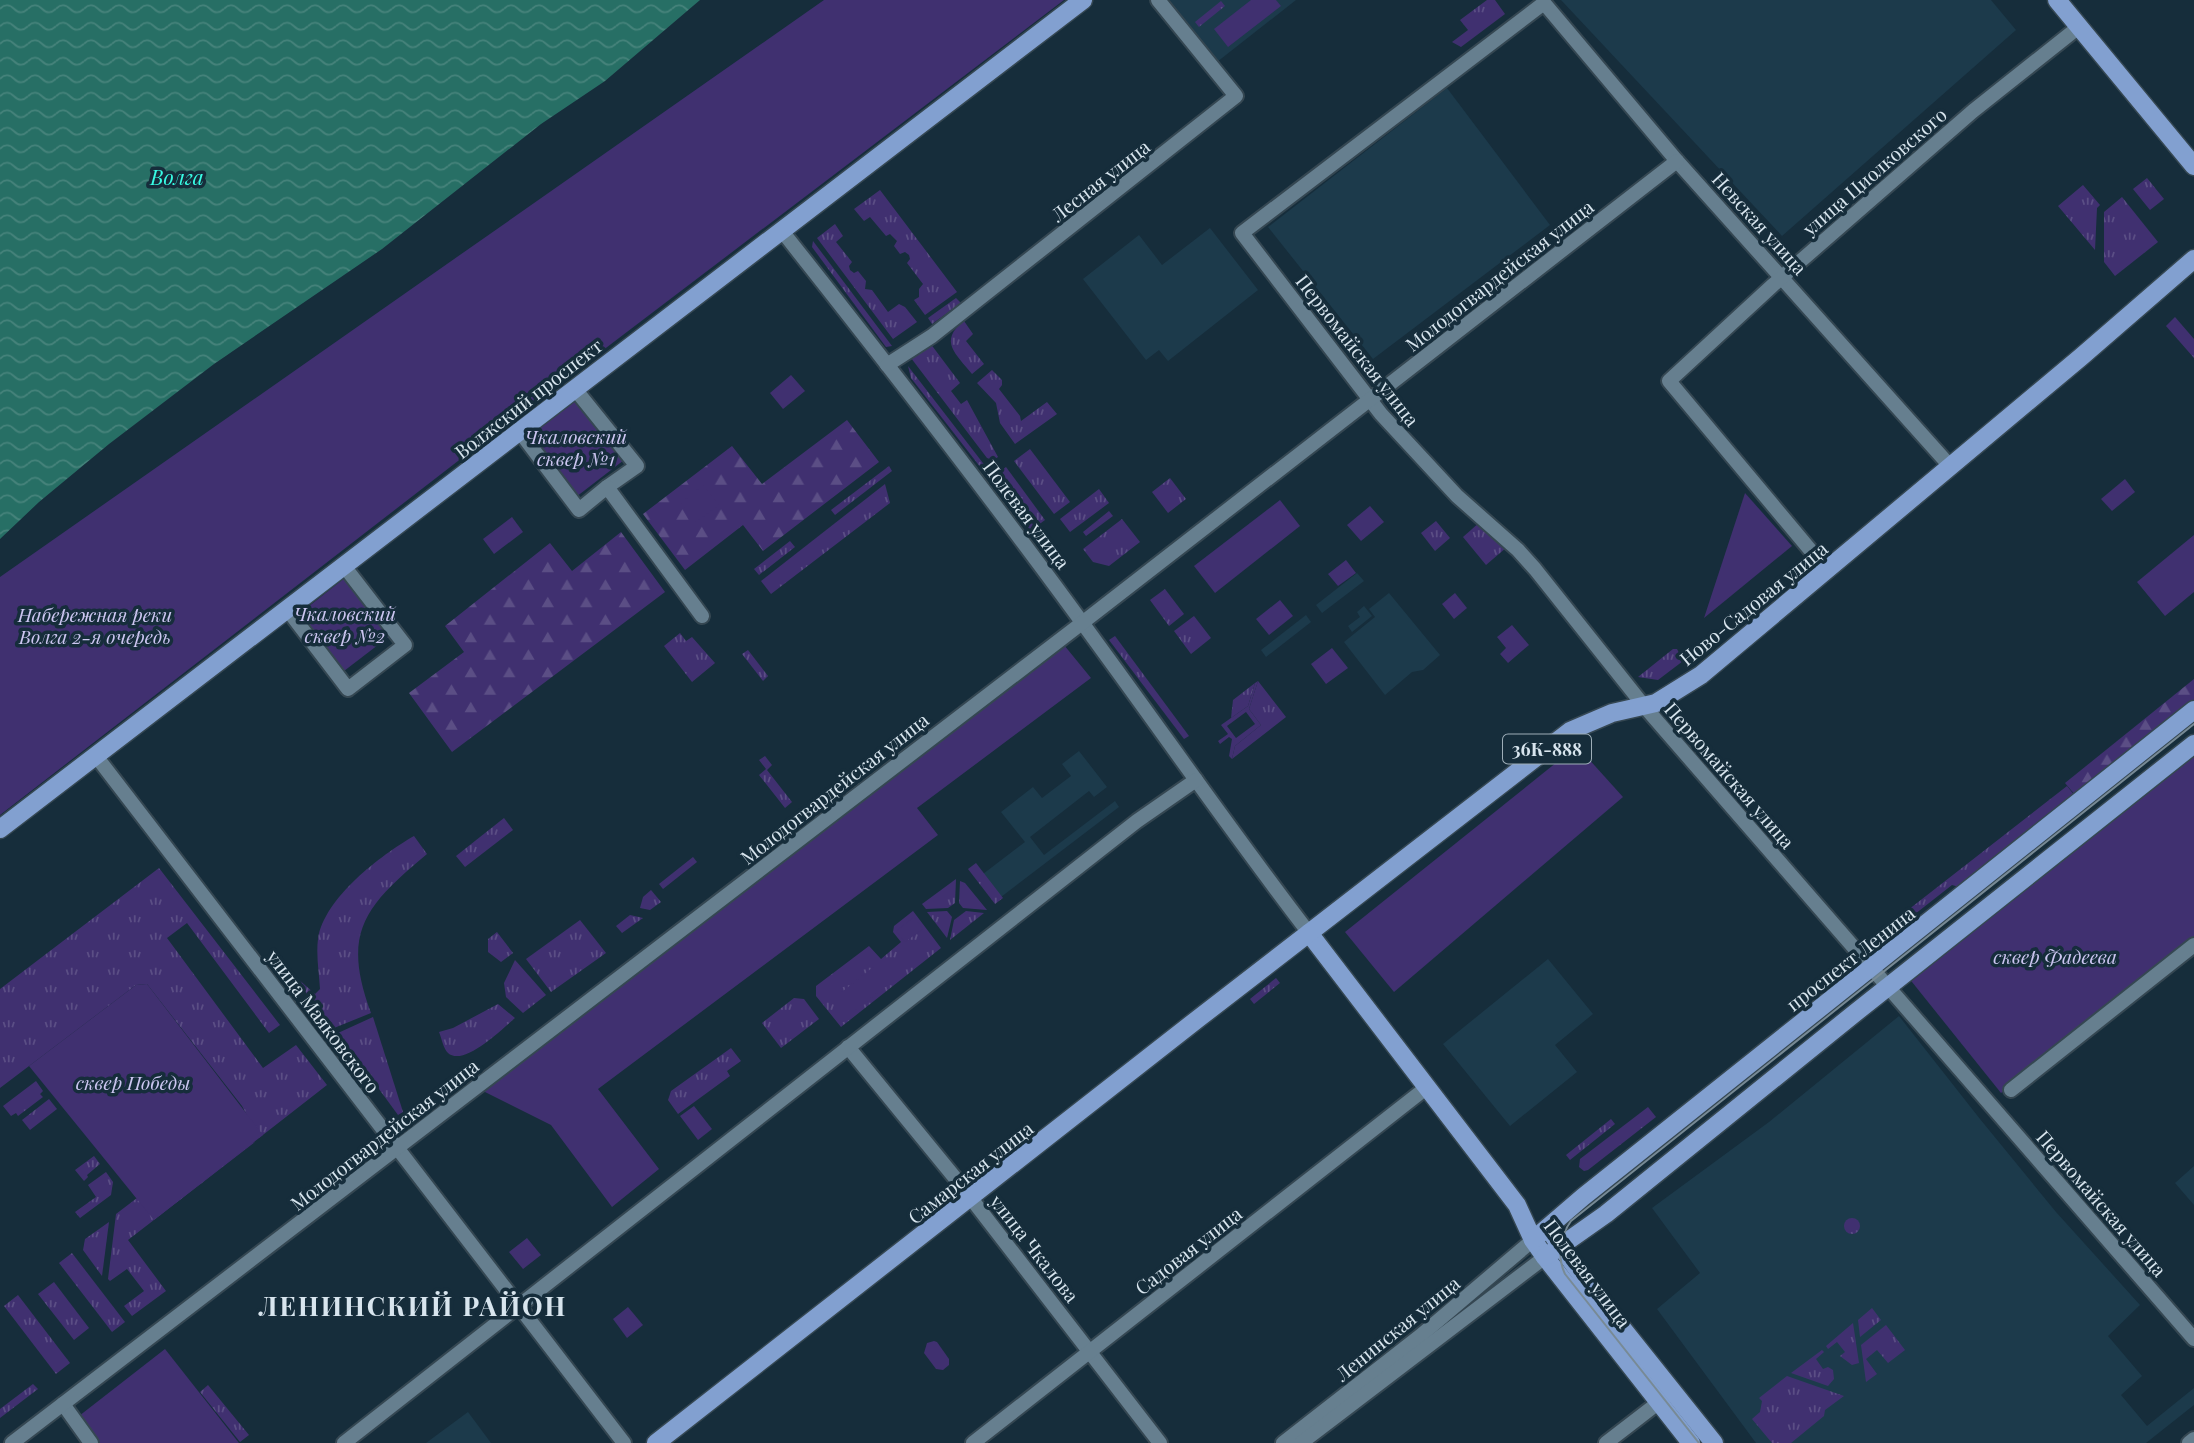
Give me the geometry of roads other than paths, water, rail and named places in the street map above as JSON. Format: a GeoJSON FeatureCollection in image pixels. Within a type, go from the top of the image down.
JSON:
{"type":"FeatureCollection","features":[{"type":"Feature","properties":{"kind":"main road","name":"Волжский проспект"},"geometry":{"type":"LineString","coordinates":[[0,829],[1083,0]]}},
{"type":"Feature","properties":{"kind":"main road"},"geometry":{"type":"LineString","coordinates":[[2057,0],[2194,166]]}},
{"type":"Feature","properties":{"kind":"main road","name":"Ново-Садовая улица"},"geometry":{"type":"LineString","coordinates":[[1310,933],[1570,731],[1612,713],[1667,698],[1701,675],[2194,259]]}},
{"type":"Feature","properties":{"kind":"main road","name":"проспект Ленина"},"geometry":{"type":"LineString","coordinates":[[1533,1240],[1583,1197],[2194,710]]}},
{"type":"Feature","properties":{"kind":"main road"},"geometry":{"type":"LineString","coordinates":[[1545,1257],[1606,1214],[2194,744]]}},
{"type":"Feature","properties":{"kind":"main road"},"geometry":{"type":"LineString","coordinates":[[1310,933],[1517,1205]]}},
{"type":"Feature","properties":{"kind":"main road","name":"Самарская улица"},"geometry":{"type":"LineString","coordinates":[[656,1443],[1310,933]]}},
{"type":"Feature","properties":{"kind":"main road","name":"Полевая улица"},"geometry":{"type":"LineString","coordinates":[[1517,1205],[1548,1228],[1667,1396],[1692,1443]]}},
{"type":"Feature","properties":{"kind":"main road","name":"Полевая улица"},"geometry":{"type":"LineString","coordinates":[[1517,1205],[1533,1240],[1545,1257],[1667,1396],[1714,1443]]}},
{"type":"Feature","properties":{"kind":"street","name":"Лесная улица"},"geometry":{"type":"LineString","coordinates":[[887,365],[932,336],[1236,96],[1158,0]]}},
{"type":"Feature","properties":{"kind":"street","name":"Невская улица"},"geometry":{"type":"LineString","coordinates":[[1242,233],[1544,3],[1677,160],[1950,466]]}},
{"type":"Feature","properties":{"kind":"street","name":"улица Циолковского"},"geometry":{"type":"LineString","coordinates":[[1827,570],[1669,381],[1782,276],[1973,111],[2080,26]]}},
{"type":"Feature","properties":{"kind":"street","name":"Молодогвардейская улица"},"geometry":{"type":"LineString","coordinates":[[12,1443],[1082,622],[1677,160]]}},
{"type":"Feature","properties":{"kind":"street","name":"Полевая улица"},"geometry":{"type":"LineString","coordinates":[[782,231],[1082,622],[1310,933]]}},
{"type":"Feature","properties":{"kind":"street","name":"Первомайская улица"},"geometry":{"type":"LineString","coordinates":[[1242,233],[1369,400],[1457,496],[1527,560],[1644,706],[2194,1339]]}},
{"type":"Feature","properties":{"kind":"street"},"geometry":{"type":"LineString","coordinates":[[520,432],[579,510],[637,466],[575,389]]}},
{"type":"Feature","properties":{"kind":"street"},"geometry":{"type":"LineString","coordinates":[[607,487],[702,615]]}},
{"type":"Feature","properties":{"kind":"street"},"geometry":{"type":"LineString","coordinates":[[287,610],[348,689],[405,645],[344,566]]}},
{"type":"Feature","properties":{"kind":"street","name":"улица Маяковского"},"geometry":{"type":"LineString","coordinates":[[96,756],[624,1443]]}},
{"type":"Feature","properties":{"kind":"street"},"geometry":{"type":"LineString","coordinates":[[344,1443],[1145,814],[1196,780]]}},
{"type":"Feature","properties":{"kind":"street"},"geometry":{"type":"LineString","coordinates":[[2011,1090],[2194,945]]}},
{"type":"Feature","properties":{"kind":"street","name":"улица Чкалова"},"geometry":{"type":"LineString","coordinates":[[848,1047],[971,1198],[1160,1443]]}},
{"type":"Feature","properties":{"kind":"street","name":"Садовая улица"},"geometry":{"type":"LineString","coordinates":[[973,1443],[1426,1087]]}},
{"type":"Feature","properties":{"kind":"street","name":"Ленинская улица"},"geometry":{"type":"LineString","coordinates":[[1283,1443],[1420,1336],[1533,1240]]}},
{"type":"Feature","properties":{"kind":"street","name":"Ленинская улица"},"geometry":{"type":"LineString","coordinates":[[1301,1443],[1545,1257]]}},
{"type":"Feature","properties":{"kind":"street"},"geometry":{"type":"LineString","coordinates":[[1606,1443],[1667,1396]]}},
{"type":"Feature","properties":{"kind":"street"},"geometry":{"type":"LineString","coordinates":[[63,1404],[91,1443]]}},
{"type":"Feature","properties":{"kind":"street"},"geometry":{"type":"LineString","coordinates":[[2189,1443],[2194,1439]]}},
{"type":"Feature","properties":{"kind":"water","name":"Волга"},"geometry":{"type":"Polygon","coordinates":[[[0,0],[700,0],[605,81],[541,124],[382,249],[214,364],[109,444],[39,502],[0,539],[0,0]]]}},
{"type":"Feature","properties":{"kind":"tram line"},"geometry":{"type":"LineString","coordinates":[[1699,1443],[1565,1274],[1561,1247],[1564,1233],[1571,1221],[2194,724]]}},
{"type":"Feature","properties":{"kind":"district","name":"ЛЕНИНСКИЙ РАЙОН"},"geometry":{"type":"Point","coordinates":[413,1305]}},
{"type":"Feature","properties":{"kind":"park label","name":"Чкаловский сквер №1"},"geometry":{"type":"Point","coordinates":[576,447]}},
{"type":"Feature","properties":{"kind":"park label","name":"Чкаловский сквер №2"},"geometry":{"type":"Point","coordinates":[345,624]}},
{"type":"Feature","properties":{"kind":"park label","name":"Набережная реки Волга 2-я очередь"},"geometry":{"type":"Point","coordinates":[95,625]}},
{"type":"Feature","properties":{"kind":"park label","name":"сквер Фадеева"},"geometry":{"type":"Point","coordinates":[2055,956]}},
{"type":"Feature","properties":{"kind":"park label","name":"сквер Победы"},"geometry":{"type":"Point","coordinates":[133,1082]}}]}
